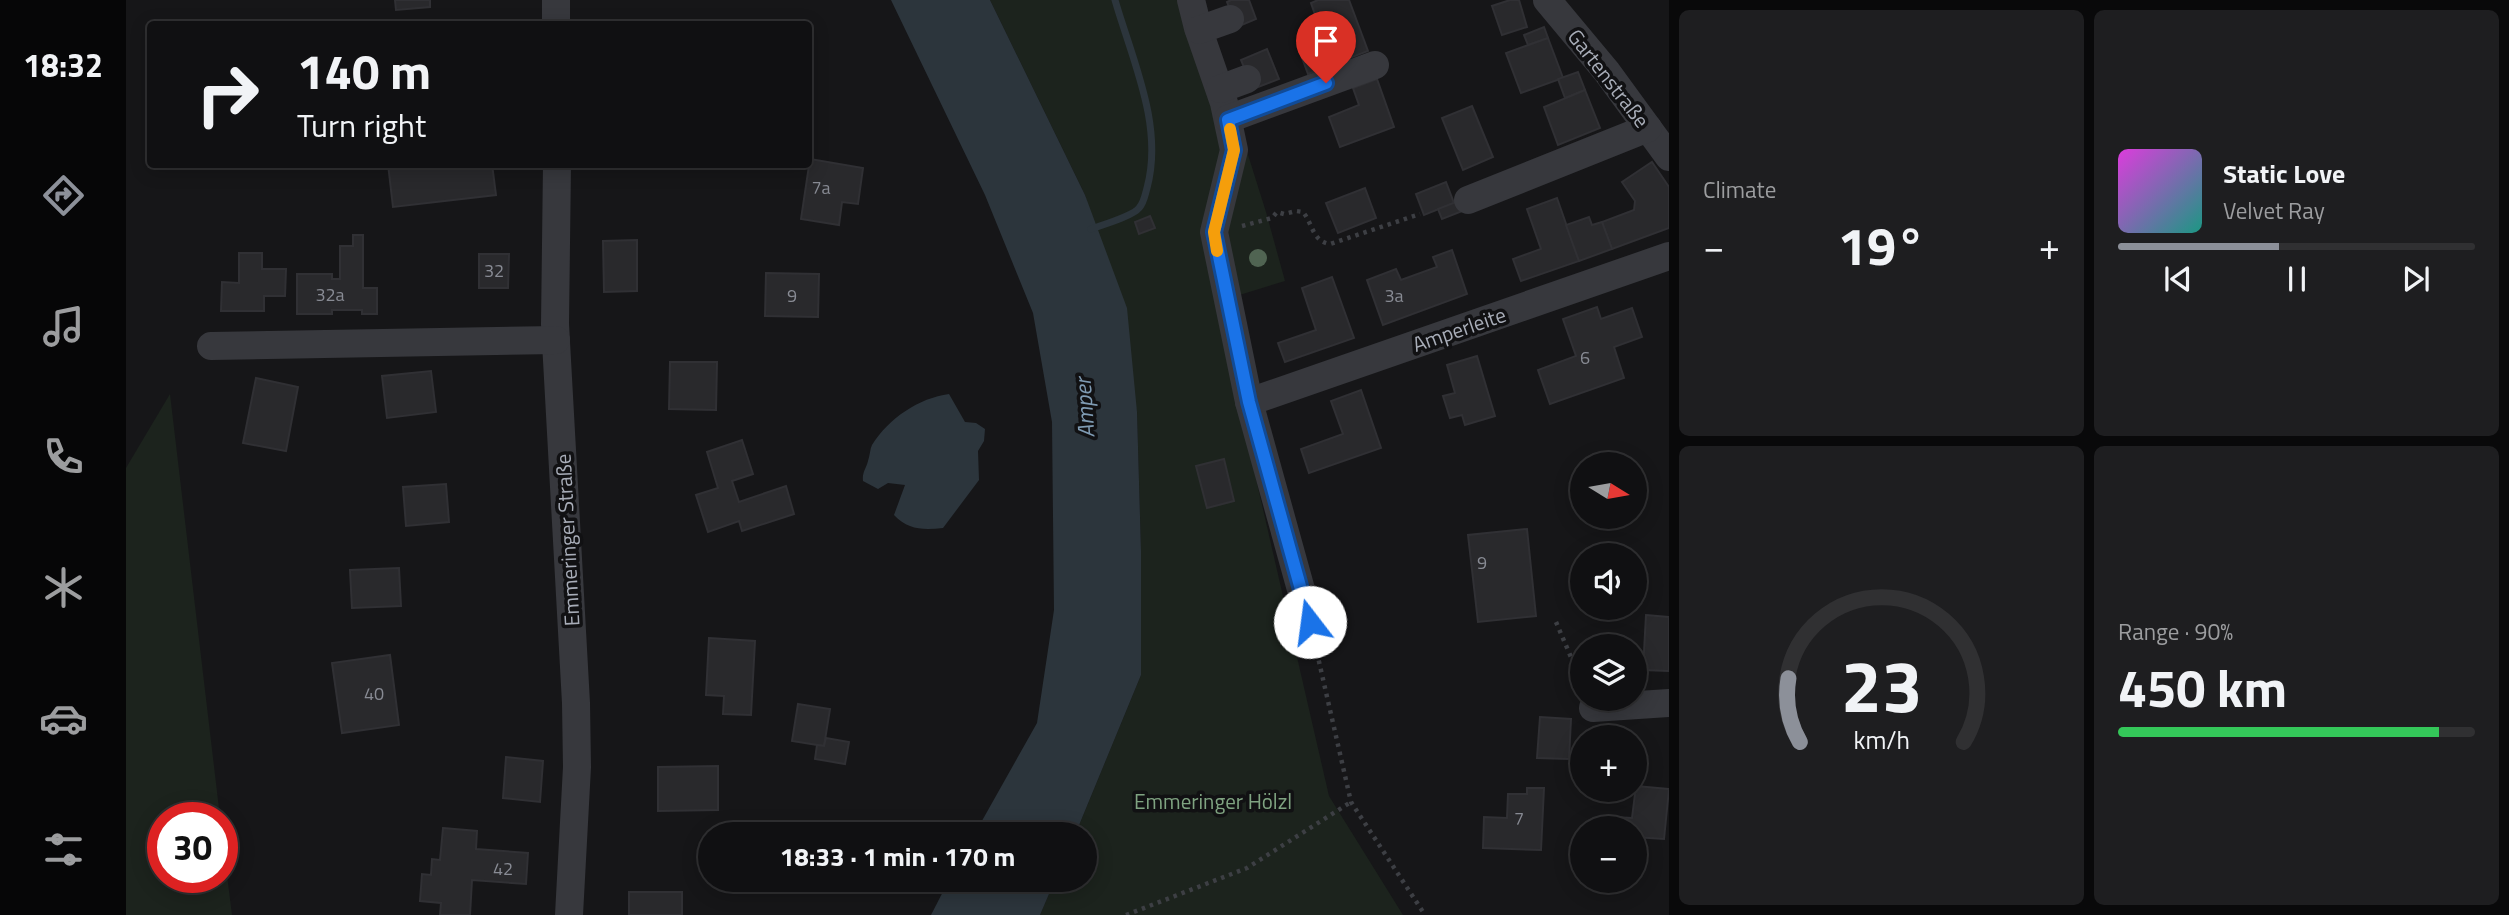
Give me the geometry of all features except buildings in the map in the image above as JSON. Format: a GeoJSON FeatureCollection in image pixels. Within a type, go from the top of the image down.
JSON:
{"type":"FeatureCollection","features":[{"type":"Feature","properties":{"kind":"street"},"geometry":{"type":"LineString","coordinates":[[556,0],[556,21]]}},
{"type":"Feature","properties":{"kind":"street"},"geometry":{"type":"LineString","coordinates":[[1191,0],[1220,89],[1234,150],[1214,232],[1249,402],[1310,622]]}},
{"type":"Feature","properties":{"kind":"street","name":"Gartenstraße"},"geometry":{"type":"LineString","coordinates":[[1547,0],[1607,72],[1669,157]]}},
{"type":"Feature","properties":{"kind":"street"},"geometry":{"type":"LineString","coordinates":[[1199,30],[1230,19]]}},
{"type":"Feature","properties":{"kind":"street"},"geometry":{"type":"LineString","coordinates":[[1228,120],[1375,65]]}},
{"type":"Feature","properties":{"kind":"street"},"geometry":{"type":"LineString","coordinates":[[1220,89],[1247,79]]}},
{"type":"Feature","properties":{"kind":"street"},"geometry":{"type":"LineString","coordinates":[[1468,200],[1508,176],[1648,128]]}},
{"type":"Feature","properties":{"kind":"street","name":"Emmeringer Straße"},"geometry":{"type":"LineString","coordinates":[[557,168],[556,340],[576,704],[577,767],[569,915]]}},
{"type":"Feature","properties":{"kind":"street","name":"Amperleite"},"geometry":{"type":"LineString","coordinates":[[1249,402],[1669,256]]}},
{"type":"Feature","properties":{"kind":"street"},"geometry":{"type":"LineString","coordinates":[[211,346],[556,340]]}},
{"type":"Feature","properties":{"kind":"street"},"geometry":{"type":"LineString","coordinates":[[1647,702],[1669,704]]}},
{"type":"Feature","properties":{"kind":"path"},"geometry":{"type":"LineString","coordinates":[[1268,220],[1277,212],[1303,212],[1317,239],[1331,244],[1420,214]]}},
{"type":"Feature","properties":{"kind":"path"},"geometry":{"type":"LineString","coordinates":[[1310,622],[1351,802],[1425,915]]}},
{"type":"Feature","properties":{"kind":"path"},"geometry":{"type":"LineString","coordinates":[[1556,622],[1570,655]]}},
{"type":"Feature","properties":{"kind":"path"},"geometry":{"type":"LineString","coordinates":[[1126,915],[1247,868],[1351,802]]}},
{"type":"Feature","properties":{"kind":"green space","name":"Emmeringer Hölzl"},"geometry":{"type":"Polygon","coordinates":[[[990,0],[1189,0],[1223,144],[1239,405],[1329,796],[1403,915],[1040,915],[1050,892],[1097,892],[1097,822],[1080,822],[1141,675],[1137,412],[1085,195],[990,0]]]}},
{"type":"Feature","properties":{"kind":"green space"},"geometry":{"type":"Polygon","coordinates":[[[1244,142],[1285,281],[1233,297],[1224,236],[1244,142]]]}},
{"type":"Feature","properties":{"kind":"green space"},"geometry":{"type":"Polygon","coordinates":[[[170,394],[218,802],[147,802],[147,893],[229,893],[232,915],[126,915],[126,468],[170,394]]]}},
{"type":"Feature","properties":{"kind":"water","name":"Amper"},"geometry":{"type":"Polygon","coordinates":[[[891,0],[990,0],[1085,195],[1127,308],[1137,412],[1141,675],[1080,822],[981,822],[1037,723],[1054,610],[1052,422],[1033,313],[985,195],[891,0]]]}},
{"type":"Feature","properties":{"kind":"water"},"geometry":{"type":"Polygon","coordinates":[[[949,394],[965,422],[976,423],[985,429],[984,441],[978,451],[979,480],[943,528],[916,528],[905,524],[894,515],[905,485],[888,483],[878,489],[863,481],[864,473],[872,445],[887,426],[916,405],[949,394]]]}},
{"type":"Feature","properties":{"kind":"water"},"geometry":{"type":"Polygon","coordinates":[[[943,892],[1050,892],[1040,915],[931,915],[943,892]]]}},
{"type":"Feature","properties":{"kind":"waterway"},"geometry":{"type":"LineString","coordinates":[[1091,229],[1124,217],[1139,208],[1145,196],[1151,165],[1152,141],[1144,93],[1115,0]]}},
{"type":"Feature","properties":{"kind":"slow traffic"},"geometry":{"type":"LineString","coordinates":[[1217,251],[1214,232],[1234,150],[1230,129]]}},
{"type":"Feature","properties":{"kind":"route"},"geometry":{"type":"LineString","coordinates":[[1310,622],[1249,402],[1214,232],[1234,150],[1228,120],[1326,83]]}}]}
